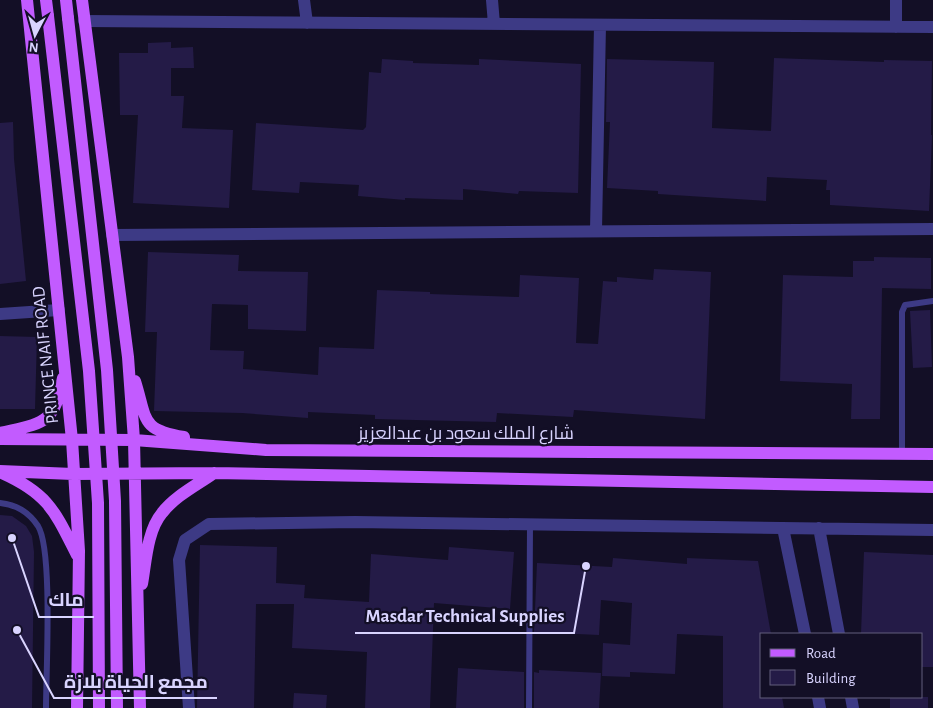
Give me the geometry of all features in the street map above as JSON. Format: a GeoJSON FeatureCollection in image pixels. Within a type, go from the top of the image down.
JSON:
{"type":"FeatureCollection","features":[{"type":"Feature","properties":{"kind":"main road","name":"PRINCE NAIF ROAD"},"geometry":{"type":"LineString","coordinates":[[27,0],[66,366],[72,440],[79,558],[77,708]]}},
{"type":"Feature","properties":{"kind":"main road"},"geometry":{"type":"LineString","coordinates":[[46,0],[90,390],[98,503],[99,708]]}},
{"type":"Feature","properties":{"kind":"main road"},"geometry":{"type":"LineString","coordinates":[[66,0],[108,370],[115,501],[117,708]]}},
{"type":"Feature","properties":{"kind":"main road"},"geometry":{"type":"LineString","coordinates":[[82,0],[128,357],[134,440],[133,473],[140,708]]}},
{"type":"Feature","properties":{"kind":"main road"},"geometry":{"type":"LineString","coordinates":[[128,357],[148,423],[157,432],[266,450]]}},
{"type":"Feature","properties":{"kind":"main road"},"geometry":{"type":"LineString","coordinates":[[0,433],[34,425],[49,416],[58,404],[66,366]]}},
{"type":"Feature","properties":{"kind":"main road","name":"شارع الملك سعود بن عبدالعزيز"},"geometry":{"type":"LineString","coordinates":[[0,439],[134,440],[266,450],[933,454]]}},
{"type":"Feature","properties":{"kind":"main road"},"geometry":{"type":"LineString","coordinates":[[0,471],[73,474],[214,473],[933,487]]}},
{"type":"Feature","properties":{"kind":"main road"},"geometry":{"type":"LineString","coordinates":[[0,471],[27,484],[54,509],[79,558]]}},
{"type":"Feature","properties":{"kind":"main road"},"geometry":{"type":"LineString","coordinates":[[137,609],[152,533],[161,514],[181,496],[214,473]]}},
{"type":"Feature","properties":{"kind":"street"},"geometry":{"type":"LineString","coordinates":[[304,0],[307,22]]}},
{"type":"Feature","properties":{"kind":"street"},"geometry":{"type":"LineString","coordinates":[[492,0],[494,24]]}},
{"type":"Feature","properties":{"kind":"street"},"geometry":{"type":"LineString","coordinates":[[896,0],[896,27]]}},
{"type":"Feature","properties":{"kind":"street"},"geometry":{"type":"LineString","coordinates":[[84,21],[933,27]]}},
{"type":"Feature","properties":{"kind":"street"},"geometry":{"type":"LineString","coordinates":[[596,230],[600,25]]}},
{"type":"Feature","properties":{"kind":"street"},"geometry":{"type":"LineString","coordinates":[[112,235],[933,229]]}},
{"type":"Feature","properties":{"kind":"street"},"geometry":{"type":"LineString","coordinates":[[0,314],[59,310]]}},
{"type":"Feature","properties":{"kind":"street"},"geometry":{"type":"LineString","coordinates":[[189,708],[179,560],[185,540],[209,524],[530,525],[933,530]]}},
{"type":"Feature","properties":{"kind":"street"},"geometry":{"type":"LineString","coordinates":[[783,528],[805,633]]}},
{"type":"Feature","properties":{"kind":"street"},"geometry":{"type":"LineString","coordinates":[[819,528],[839,633]]}},
{"type":"Feature","properties":{"kind":"lane"},"geometry":{"type":"LineString","coordinates":[[902,453],[902,312],[906,305],[933,301]]}},
{"type":"Feature","properties":{"kind":"lane"},"geometry":{"type":"LineString","coordinates":[[0,503],[12,505],[27,512],[38,527],[43,540],[46,564],[46,708]]}},
{"type":"Feature","properties":{"kind":"lane"},"geometry":{"type":"LineString","coordinates":[[529,708],[530,525]]}},
{"type":"Feature","properties":{"kind":"building"},"geometry":{"type":"Polygon","coordinates":[[[171,42],[171,48],[193,47],[194,68],[171,68],[171,96],[184,96],[182,128],[233,130],[229,208],[133,203],[138,115],[120,115],[119,53],[148,53],[148,43],[171,42]]]}},
{"type":"Feature","properties":{"kind":"building"},"geometry":{"type":"Polygon","coordinates":[[[774,58],[884,62],[884,60],[932,61],[929,211],[830,205],[830,190],[826,190],[827,180],[767,177],[766,201],[658,194],[658,191],[607,188],[610,122],[606,122],[607,59],[714,62],[712,128],[771,131],[774,58]]]}},
{"type":"Feature","properties":{"kind":"building"},"geometry":{"type":"Polygon","coordinates":[[[382,59],[413,61],[413,63],[479,65],[479,59],[581,64],[578,193],[519,191],[518,194],[463,189],[463,200],[405,198],[405,200],[358,196],[359,185],[300,182],[299,193],[252,190],[256,123],[363,130],[366,127],[369,72],[381,73],[382,59]]]}},
{"type":"Feature","properties":{"kind":"building"},"geometry":{"type":"Polygon","coordinates":[[[13,122],[14,159],[26,281],[0,284],[0,123],[13,122]]]}},
{"type":"Feature","properties":{"kind":"building"},"geometry":{"type":"Polygon","coordinates":[[[148,252],[239,255],[238,271],[308,272],[306,331],[248,329],[248,305],[212,304],[210,350],[244,351],[243,369],[318,375],[319,347],[374,349],[377,290],[519,297],[520,275],[579,278],[576,343],[598,344],[603,281],[617,282],[617,277],[653,280],[654,269],[711,272],[705,419],[574,410],[573,417],[497,413],[496,422],[375,419],[375,415],[308,412],[308,418],[242,413],[154,411],[157,332],[145,332],[148,252]]]}},
{"type":"Feature","properties":{"kind":"building"},"geometry":{"type":"Polygon","coordinates":[[[874,257],[931,258],[931,289],[882,288],[880,419],[851,419],[852,384],[780,381],[783,275],[853,277],[853,261],[874,261],[874,257]]]}},
{"type":"Feature","properties":{"kind":"building"},"geometry":{"type":"Polygon","coordinates":[[[930,310],[932,367],[913,368],[910,311],[930,310]]]}},
{"type":"Feature","properties":{"kind":"building"},"geometry":{"type":"Polygon","coordinates":[[[0,336],[37,337],[35,409],[0,409],[0,336]]]}},
{"type":"Feature","properties":{"kind":"building"},"geometry":{"type":"Polygon","coordinates":[[[0,515],[12,516],[26,526],[32,536],[34,552],[32,708],[0,708],[0,515]]]}},
{"type":"Feature","properties":{"kind":"building"},"geometry":{"type":"Polygon","coordinates":[[[200,545],[277,547],[276,583],[305,585],[304,598],[369,602],[371,554],[448,560],[449,547],[514,552],[510,609],[434,603],[430,708],[365,708],[367,652],[292,648],[294,604],[256,604],[254,708],[197,708],[200,545]]]}},
{"type":"Feature","properties":{"kind":"building"},"geometry":{"type":"Polygon","coordinates":[[[864,552],[933,555],[933,667],[923,667],[923,633],[861,633],[864,552]]]}},
{"type":"Feature","properties":{"kind":"building"},"geometry":{"type":"Polygon","coordinates":[[[613,558],[687,564],[687,558],[758,561],[771,633],[760,633],[760,698],[782,698],[784,708],[723,708],[723,636],[677,634],[675,674],[630,672],[630,677],[602,676],[603,643],[630,645],[632,603],[601,600],[599,635],[534,632],[537,563],[612,567],[613,558]]]}},
{"type":"Feature","properties":{"kind":"building"},"geometry":{"type":"Polygon","coordinates":[[[458,668],[524,672],[524,708],[456,708],[458,668]]]}},
{"type":"Feature","properties":{"kind":"building"},"geometry":{"type":"Polygon","coordinates":[[[539,670],[601,673],[599,708],[534,708],[534,672],[539,673],[539,670]]]}},
{"type":"Feature","properties":{"kind":"building"},"geometry":{"type":"Polygon","coordinates":[[[294,693],[327,695],[326,708],[293,708],[294,693]]]}},
{"type":"Feature","properties":{"kind":"building"},"geometry":{"type":"Polygon","coordinates":[[[928,697],[928,708],[890,708],[890,698],[928,697]]]}},
{"type":"Feature","properties":{"kind":"place","name":"ماك"},"geometry":{"type":"Point","coordinates":[12,538]}},
{"type":"Feature","properties":{"kind":"place","name":"Masdar Technical Supplies"},"geometry":{"type":"Point","coordinates":[586,566]}},
{"type":"Feature","properties":{"kind":"place","name":"مجمع الحياة بلازة"},"geometry":{"type":"Point","coordinates":[17,630]}}]}
